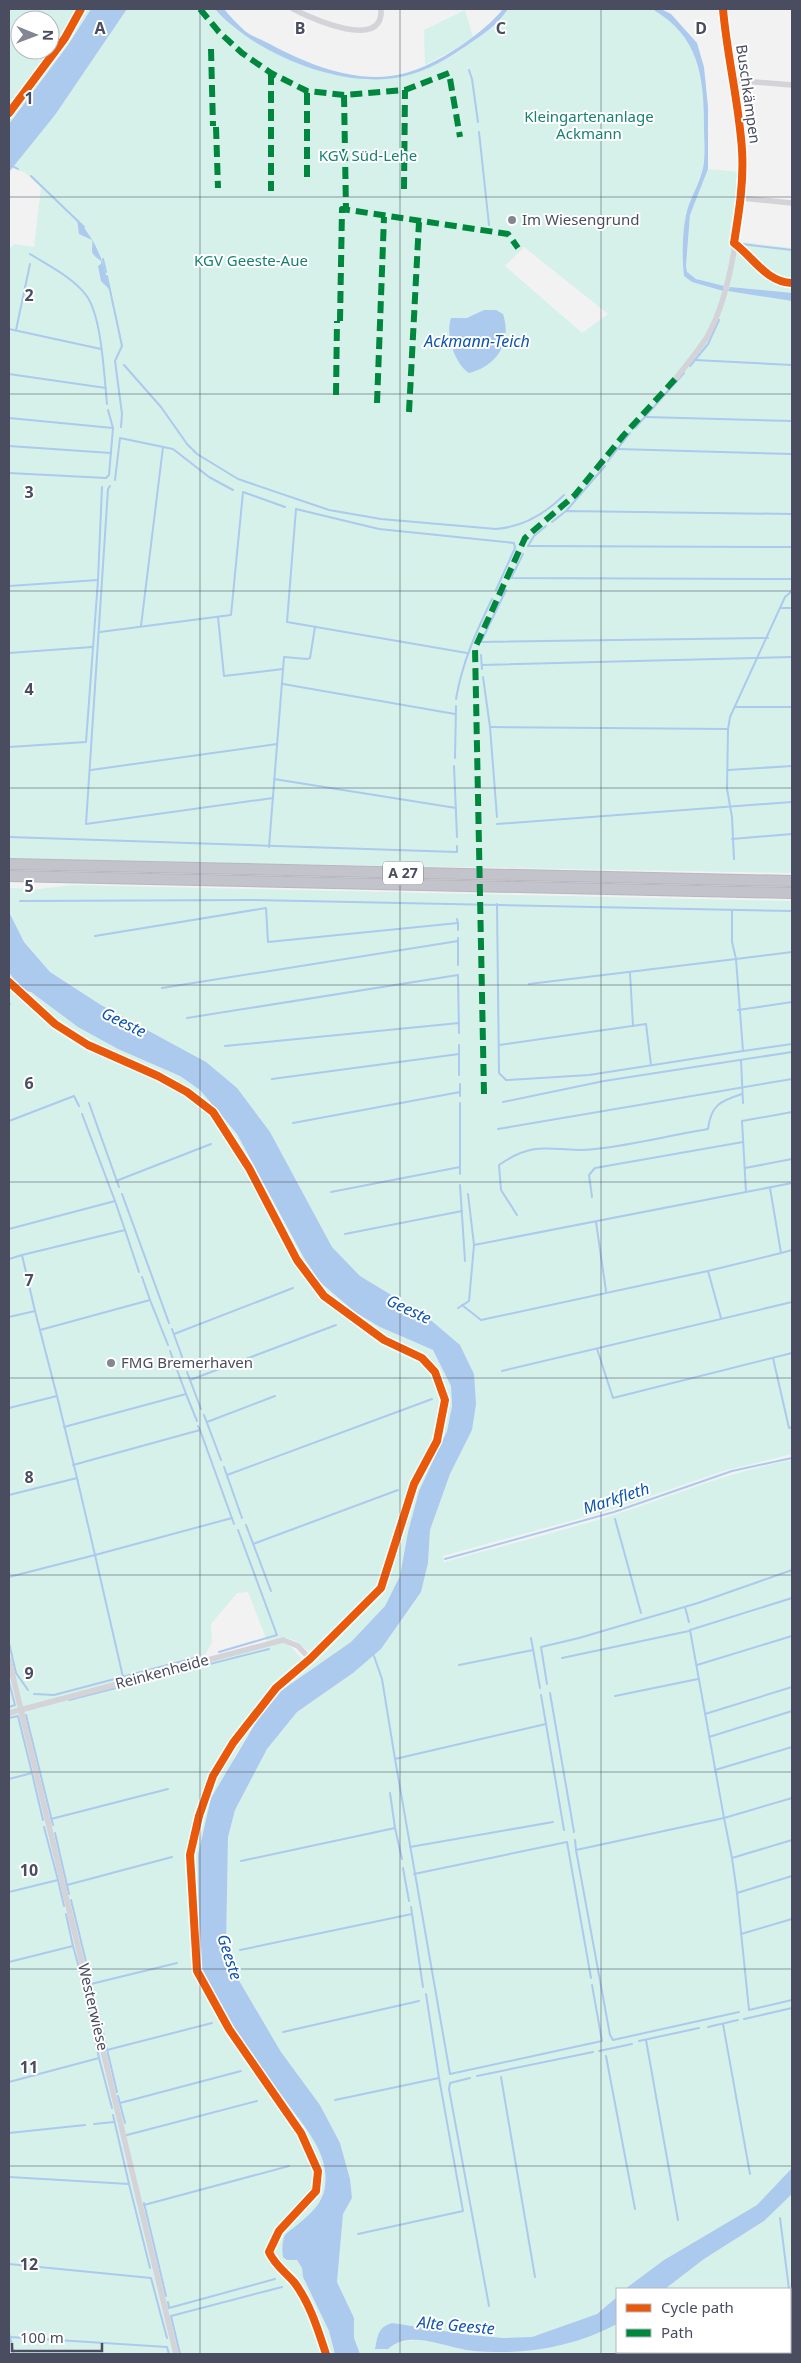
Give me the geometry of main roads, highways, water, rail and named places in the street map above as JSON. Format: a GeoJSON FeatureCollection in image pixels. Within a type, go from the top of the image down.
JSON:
{"type":"FeatureCollection","features":[{"type":"Feature","properties":{"kind":"highway","name":"A 27"},"geometry":{"type":"LineString","coordinates":[[11,864],[792,881]]}},
{"type":"Feature","properties":{"kind":"highway","name":"A 27"},"geometry":{"type":"LineString","coordinates":[[12,876],[792,893]]}},
{"type":"Feature","properties":{"kind":"water"},"geometry":{"type":"Polygon","coordinates":[[[91,9],[127,9],[55,115],[9,172],[9,124],[57,60],[60,60],[60,56],[91,9]]]}},
{"type":"Feature","properties":{"kind":"water"},"geometry":{"type":"Polygon","coordinates":[[[215,9],[224,9],[247,33],[300,59],[335,71],[371,77],[406,73],[432,63],[472,38],[503,9],[508,9],[489,30],[444,60],[413,74],[381,79],[355,78],[302,65],[276,54],[253,41],[215,9]]]}},
{"type":"Feature","properties":{"kind":"water"},"geometry":{"type":"Polygon","coordinates":[[[652,9],[661,9],[671,14],[697,43],[704,67],[708,107],[708,169],[690,215],[686,266],[687,272],[696,279],[724,286],[723,291],[692,282],[684,276],[683,245],[686,215],[700,178],[704,161],[704,108],[700,74],[696,59],[680,32],[668,20],[652,9]]]}},
{"type":"Feature","properties":{"kind":"water"},"geometry":{"type":"Polygon","coordinates":[[[77,219],[95,244],[104,269],[110,290],[101,281],[98,266],[101,264],[101,261],[92,251],[92,240],[79,234],[77,219]]]}},
{"type":"Feature","properties":{"kind":"water"},"geometry":{"type":"Polygon","coordinates":[[[730,287],[792,293],[792,301],[728,291],[730,287]]]}},
{"type":"Feature","properties":{"kind":"water","name":"Ackmann-Teich"},"geometry":{"type":"Polygon","coordinates":[[[484,310],[496,310],[503,314],[506,334],[504,343],[495,358],[488,365],[469,373],[459,363],[452,348],[449,325],[451,318],[467,318],[484,310]]]}},
{"type":"Feature","properties":{"kind":"water","name":"Geeste"},"geometry":{"type":"Polygon","coordinates":[[[9,912],[24,942],[50,972],[101,1005],[206,1062],[237,1088],[270,1132],[332,1247],[360,1276],[426,1316],[460,1345],[474,1374],[476,1404],[472,1430],[450,1474],[430,1530],[428,1563],[421,1592],[381,1649],[353,1673],[297,1712],[267,1749],[235,1810],[228,1837],[226,1949],[231,1967],[281,2052],[320,2105],[340,2143],[350,2179],[352,2198],[343,2214],[337,2282],[354,2318],[354,2338],[360,2354],[335,2354],[329,2331],[303,2277],[302,2268],[297,2260],[287,2260],[283,2257],[282,2246],[285,2235],[310,2214],[322,2196],[325,2189],[325,2171],[317,2146],[224,2014],[204,1974],[199,1956],[198,1855],[211,1798],[258,1719],[282,1690],[351,1642],[385,1606],[400,1576],[408,1532],[419,1491],[447,1431],[452,1406],[451,1386],[433,1350],[380,1327],[355,1312],[320,1282],[304,1258],[237,1134],[200,1090],[180,1076],[118,1049],[78,1027],[31,992],[21,990],[9,972],[9,912]]]}},
{"type":"Feature","properties":{"kind":"water"},"geometry":{"type":"Polygon","coordinates":[[[792,2168],[792,2194],[764,2221],[704,2259],[666,2288],[626,2288],[664,2260],[757,2205],[792,2168]]]}},
{"type":"Feature","properties":{"kind":"water","name":"Alte Geeste"},"geometry":{"type":"Polygon","coordinates":[[[616,2298],[616,2324],[573,2342],[542,2349],[486,2352],[412,2340],[395,2344],[388,2349],[375,2349],[381,2329],[392,2323],[470,2335],[503,2338],[532,2337],[597,2314],[616,2298]]]}},
{"type":"Feature","properties":{"kind":"waterway"},"geometry":{"type":"LineString","coordinates":[[469,70],[478,122]]}},
{"type":"Feature","properties":{"kind":"waterway"},"geometry":{"type":"LineString","coordinates":[[479,132],[489,225]]}},
{"type":"Feature","properties":{"kind":"waterway"},"geometry":{"type":"LineString","coordinates":[[9,164],[18,169]]}},
{"type":"Feature","properties":{"kind":"waterway"},"geometry":{"type":"LineString","coordinates":[[31,176],[84,227]]}},
{"type":"Feature","properties":{"kind":"waterway"},"geometry":{"type":"LineString","coordinates":[[742,244],[792,250]]}},
{"type":"Feature","properties":{"kind":"waterway"},"geometry":{"type":"LineString","coordinates":[[30,254],[60,272],[86,295],[96,317],[99,331],[107,404]]}},
{"type":"Feature","properties":{"kind":"waterway"},"geometry":{"type":"LineString","coordinates":[[103,259],[106,272]]}},
{"type":"Feature","properties":{"kind":"waterway"},"geometry":{"type":"LineString","coordinates":[[16,330],[30,264]]}},
{"type":"Feature","properties":{"kind":"waterway"},"geometry":{"type":"LineString","coordinates":[[107,276],[122,346],[115,361],[122,414],[121,427]]}},
{"type":"Feature","properties":{"kind":"waterway"},"geometry":{"type":"LineString","coordinates":[[690,366],[708,344],[719,320]]}},
{"type":"Feature","properties":{"kind":"waterway"},"geometry":{"type":"LineString","coordinates":[[9,329],[101,349]]}},
{"type":"Feature","properties":{"kind":"waterway"},"geometry":{"type":"LineString","coordinates":[[695,360],[792,365]]}},
{"type":"Feature","properties":{"kind":"waterway"},"geometry":{"type":"LineString","coordinates":[[124,365],[161,407],[187,444],[197,454],[238,479],[329,510],[381,519],[496,529],[515,526],[533,518],[541,514],[564,495]]}},
{"type":"Feature","properties":{"kind":"waterway"},"geometry":{"type":"LineString","coordinates":[[635,428],[684,373]]}},
{"type":"Feature","properties":{"kind":"waterway"},"geometry":{"type":"LineString","coordinates":[[9,374],[106,388]]}},
{"type":"Feature","properties":{"kind":"waterway"},"geometry":{"type":"LineString","coordinates":[[9,473],[106,478],[109,475],[113,428],[108,410]]}},
{"type":"Feature","properties":{"kind":"waterway"},"geometry":{"type":"LineString","coordinates":[[646,417],[792,421]]}},
{"type":"Feature","properties":{"kind":"waterway"},"geometry":{"type":"LineString","coordinates":[[9,418],[113,428]]}},
{"type":"Feature","properties":{"kind":"waterway"},"geometry":{"type":"LineString","coordinates":[[608,461],[630,433]]}},
{"type":"Feature","properties":{"kind":"waterway"},"geometry":{"type":"LineString","coordinates":[[115,480],[120,438],[173,449],[209,477],[233,490]]}},
{"type":"Feature","properties":{"kind":"waterway"},"geometry":{"type":"LineString","coordinates":[[9,446],[111,453]]}},
{"type":"Feature","properties":{"kind":"waterway"},"geometry":{"type":"LineString","coordinates":[[141,626],[163,447]]}},
{"type":"Feature","properties":{"kind":"waterway"},"geometry":{"type":"LineString","coordinates":[[618,449],[792,454]]}},
{"type":"Feature","properties":{"kind":"waterway"},"geometry":{"type":"LineString","coordinates":[[567,510],[605,466]]}},
{"type":"Feature","properties":{"kind":"waterway"},"geometry":{"type":"LineString","coordinates":[[110,486],[108,489],[86,824],[273,798]]}},
{"type":"Feature","properties":{"kind":"waterway"},"geometry":{"type":"LineString","coordinates":[[9,747],[86,742],[98,580],[102,487]]}},
{"type":"Feature","properties":{"kind":"waterway"},"geometry":{"type":"LineString","coordinates":[[100,632],[231,615],[243,492],[285,507]]}},
{"type":"Feature","properties":{"kind":"waterway"},"geometry":{"type":"LineString","coordinates":[[467,653],[287,622],[296,509],[379,529],[514,543],[515,548],[496,590]]}},
{"type":"Feature","properties":{"kind":"waterway"},"geometry":{"type":"LineString","coordinates":[[552,522],[566,511],[792,514]]}},
{"type":"Feature","properties":{"kind":"waterway"},"geometry":{"type":"LineString","coordinates":[[528,546],[534,536],[546,526]]}},
{"type":"Feature","properties":{"kind":"waterway"},"geometry":{"type":"LineString","coordinates":[[528,546],[792,547]]}},
{"type":"Feature","properties":{"kind":"waterway"},"geometry":{"type":"LineString","coordinates":[[523,554],[511,578],[792,579]]}},
{"type":"Feature","properties":{"kind":"waterway"},"geometry":{"type":"LineString","coordinates":[[9,586],[98,580]]}},
{"type":"Feature","properties":{"kind":"waterway"},"geometry":{"type":"LineString","coordinates":[[506,590],[481,642],[768,638]]}},
{"type":"Feature","properties":{"kind":"waterway"},"geometry":{"type":"LineString","coordinates":[[734,859],[732,817],[727,789],[730,717],[785,597],[792,591]]}},
{"type":"Feature","properties":{"kind":"waterway"},"geometry":{"type":"LineString","coordinates":[[456,699],[470,648],[492,599]]}},
{"type":"Feature","properties":{"kind":"waterway"},"geometry":{"type":"LineString","coordinates":[[781,608],[792,608]]}},
{"type":"Feature","properties":{"kind":"waterway"},"geometry":{"type":"LineString","coordinates":[[218,617],[224,676],[283,669]]}},
{"type":"Feature","properties":{"kind":"waterway"},"geometry":{"type":"LineString","coordinates":[[269,847],[284,657],[310,658],[315,627]]}},
{"type":"Feature","properties":{"kind":"waterway"},"geometry":{"type":"LineString","coordinates":[[9,653],[92,647]]}},
{"type":"Feature","properties":{"kind":"waterway"},"geometry":{"type":"LineString","coordinates":[[481,655],[482,669]]}},
{"type":"Feature","properties":{"kind":"waterway"},"geometry":{"type":"LineString","coordinates":[[482,665],[792,657]]}},
{"type":"Feature","properties":{"kind":"waterway"},"geometry":{"type":"LineString","coordinates":[[483,677],[490,727],[497,817]]}},
{"type":"Feature","properties":{"kind":"waterway"},"geometry":{"type":"LineString","coordinates":[[283,684],[455,714]]}},
{"type":"Feature","properties":{"kind":"waterway"},"geometry":{"type":"LineString","coordinates":[[455,758],[456,706]]}},
{"type":"Feature","properties":{"kind":"waterway"},"geometry":{"type":"LineString","coordinates":[[735,707],[792,707]]}},
{"type":"Feature","properties":{"kind":"waterway"},"geometry":{"type":"LineString","coordinates":[[490,727],[728,729]]}},
{"type":"Feature","properties":{"kind":"waterway"},"geometry":{"type":"LineString","coordinates":[[91,770],[277,744]]}},
{"type":"Feature","properties":{"kind":"waterway"},"geometry":{"type":"LineString","coordinates":[[454,766],[457,837]]}},
{"type":"Feature","properties":{"kind":"waterway"},"geometry":{"type":"LineString","coordinates":[[728,770],[792,766]]}},
{"type":"Feature","properties":{"kind":"waterway"},"geometry":{"type":"LineString","coordinates":[[274,779],[456,808]]}},
{"type":"Feature","properties":{"kind":"waterway"},"geometry":{"type":"LineString","coordinates":[[497,824],[792,802]]}},
{"type":"Feature","properties":{"kind":"waterway"},"geometry":{"type":"LineString","coordinates":[[732,839],[792,834]]}},
{"type":"Feature","properties":{"kind":"waterway"},"geometry":{"type":"LineString","coordinates":[[9,837],[457,852],[457,846]]}},
{"type":"Feature","properties":{"kind":"waterway"},"geometry":{"type":"LineString","coordinates":[[20,901],[251,900],[792,911]]}},
{"type":"Feature","properties":{"kind":"waterway"},"geometry":{"type":"LineString","coordinates":[[497,904],[499,1073],[506,1080],[589,1075],[743,1051]]}},
{"type":"Feature","properties":{"kind":"waterway"},"geometry":{"type":"LineString","coordinates":[[95,936],[266,908],[268,942],[458,923],[457,919]]}},
{"type":"Feature","properties":{"kind":"waterway"},"geometry":{"type":"LineString","coordinates":[[732,910],[732,942],[736,959],[792,952]]}},
{"type":"Feature","properties":{"kind":"waterway"},"geometry":{"type":"LineString","coordinates":[[458,923],[458,930]]}},
{"type":"Feature","properties":{"kind":"waterway"},"geometry":{"type":"LineString","coordinates":[[458,938],[458,965]]}},
{"type":"Feature","properties":{"kind":"waterway"},"geometry":{"type":"LineString","coordinates":[[162,988],[458,941]]}},
{"type":"Feature","properties":{"kind":"waterway"},"geometry":{"type":"LineString","coordinates":[[529,984],[736,959],[743,1051],[792,1044]]}},
{"type":"Feature","properties":{"kind":"waterway"},"geometry":{"type":"LineString","coordinates":[[630,973],[633,1026]]}},
{"type":"Feature","properties":{"kind":"waterway"},"geometry":{"type":"LineString","coordinates":[[187,1018],[458,975],[459,1033]]}},
{"type":"Feature","properties":{"kind":"waterway"},"geometry":{"type":"LineString","coordinates":[[738,1010],[792,1002]]}},
{"type":"Feature","properties":{"kind":"waterway"},"geometry":{"type":"LineString","coordinates":[[225,1046],[459,1023]]}},
{"type":"Feature","properties":{"kind":"waterway"},"geometry":{"type":"LineString","coordinates":[[499,1045],[646,1024],[651,1065]]}},
{"type":"Feature","properties":{"kind":"waterway"},"geometry":{"type":"LineString","coordinates":[[272,1079],[459,1054],[459,1045]]}},
{"type":"Feature","properties":{"kind":"waterway"},"geometry":{"type":"LineString","coordinates":[[503,1102],[604,1081],[792,1052]]}},
{"type":"Feature","properties":{"kind":"waterway"},"geometry":{"type":"LineString","coordinates":[[459,1054],[459,1075]]}},
{"type":"Feature","properties":{"kind":"waterway"},"geometry":{"type":"LineString","coordinates":[[741,1060],[743,1103]]}},
{"type":"Feature","properties":{"kind":"waterway"},"geometry":{"type":"LineString","coordinates":[[498,1129],[792,1079]]}},
{"type":"Feature","properties":{"kind":"waterway"},"geometry":{"type":"LineString","coordinates":[[460,1084],[460,1096]]}},
{"type":"Feature","properties":{"kind":"waterway"},"geometry":{"type":"LineString","coordinates":[[293,1123],[460,1092]]}},
{"type":"Feature","properties":{"kind":"waterway"},"geometry":{"type":"LineString","coordinates":[[517,1215],[501,1190],[499,1165],[513,1156],[525,1151],[547,1148],[595,1149],[708,1129],[714,1109],[722,1102],[742,1094]]}},
{"type":"Feature","properties":{"kind":"waterway"},"geometry":{"type":"LineString","coordinates":[[9,1121],[74,1096],[79,1106]]}},
{"type":"Feature","properties":{"kind":"waterway"},"geometry":{"type":"LineString","coordinates":[[89,1103],[119,1187]]}},
{"type":"Feature","properties":{"kind":"waterway"},"geometry":{"type":"LineString","coordinates":[[460,1103],[460,1174]]}},
{"type":"Feature","properties":{"kind":"waterway"},"geometry":{"type":"LineString","coordinates":[[792,1112],[742,1121],[746,1192],[792,1183]]}},
{"type":"Feature","properties":{"kind":"waterway"},"geometry":{"type":"LineString","coordinates":[[82,1114],[115,1201]]}},
{"type":"Feature","properties":{"kind":"waterway"},"geometry":{"type":"LineString","coordinates":[[592,1197],[589,1175],[595,1168],[743,1142]]}},
{"type":"Feature","properties":{"kind":"waterway"},"geometry":{"type":"LineString","coordinates":[[116,1181],[211,1144]]}},
{"type":"Feature","properties":{"kind":"waterway"},"geometry":{"type":"LineString","coordinates":[[745,1168],[792,1159]]}},
{"type":"Feature","properties":{"kind":"waterway"},"geometry":{"type":"LineString","coordinates":[[331,1192],[460,1167]]}},
{"type":"Feature","properties":{"kind":"waterway"},"geometry":{"type":"LineString","coordinates":[[460,1185],[465,1261]]}},
{"type":"Feature","properties":{"kind":"waterway"},"geometry":{"type":"LineString","coordinates":[[462,1305],[481,1320],[708,1271],[781,1253],[770,1188]]}},
{"type":"Feature","properties":{"kind":"waterway"},"geometry":{"type":"LineString","coordinates":[[474,1245],[746,1192]]}},
{"type":"Feature","properties":{"kind":"waterway"},"geometry":{"type":"LineString","coordinates":[[122,1194],[169,1323]]}},
{"type":"Feature","properties":{"kind":"waterway"},"geometry":{"type":"LineString","coordinates":[[458,1308],[469,1301],[474,1245],[468,1194]]}},
{"type":"Feature","properties":{"kind":"waterway"},"geometry":{"type":"LineString","coordinates":[[9,1229],[115,1201],[125,1230],[22,1255]]}},
{"type":"Feature","properties":{"kind":"waterway"},"geometry":{"type":"LineString","coordinates":[[345,1234],[462,1211]]}},
{"type":"Feature","properties":{"kind":"waterway"},"geometry":{"type":"LineString","coordinates":[[596,1222],[606,1291]]}},
{"type":"Feature","properties":{"kind":"waterway"},"geometry":{"type":"LineString","coordinates":[[125,1230],[139,1272]]}},
{"type":"Feature","properties":{"kind":"waterway"},"geometry":{"type":"LineString","coordinates":[[781,1253],[792,1250]]}},
{"type":"Feature","properties":{"kind":"waterway"},"geometry":{"type":"LineString","coordinates":[[9,1259],[22,1255],[35,1311]]}},
{"type":"Feature","properties":{"kind":"waterway"},"geometry":{"type":"LineString","coordinates":[[708,1271],[721,1318]]}},
{"type":"Feature","properties":{"kind":"waterway"},"geometry":{"type":"LineString","coordinates":[[40,1330],[150,1300],[142,1277]]}},
{"type":"Feature","properties":{"kind":"waterway"},"geometry":{"type":"LineString","coordinates":[[174,1334],[293,1288]]}},
{"type":"Feature","properties":{"kind":"waterway"},"geometry":{"type":"LineString","coordinates":[[150,1300],[168,1345]]}},
{"type":"Feature","properties":{"kind":"waterway"},"geometry":{"type":"LineString","coordinates":[[502,1371],[792,1302]]}},
{"type":"Feature","properties":{"kind":"waterway"},"geometry":{"type":"LineString","coordinates":[[9,1317],[35,1311],[57,1396]]}},
{"type":"Feature","properties":{"kind":"waterway"},"geometry":{"type":"LineString","coordinates":[[190,1380],[336,1325]]}},
{"type":"Feature","properties":{"kind":"waterway"},"geometry":{"type":"LineString","coordinates":[[172,1329],[185,1365]]}},
{"type":"Feature","properties":{"kind":"waterway"},"geometry":{"type":"LineString","coordinates":[[597,1349],[613,1398],[792,1353]]}},
{"type":"Feature","properties":{"kind":"waterway"},"geometry":{"type":"LineString","coordinates":[[64,1427],[186,1394],[170,1351]]}},
{"type":"Feature","properties":{"kind":"waterway"},"geometry":{"type":"LineString","coordinates":[[773,1358],[789,1428],[792,1427]]}},
{"type":"Feature","properties":{"kind":"waterway"},"geometry":{"type":"LineString","coordinates":[[187,1372],[201,1409]]}},
{"type":"Feature","properties":{"kind":"waterway"},"geometry":{"type":"LineString","coordinates":[[186,1394],[197,1421]]}},
{"type":"Feature","properties":{"kind":"waterway"},"geometry":{"type":"LineString","coordinates":[[9,1408],[57,1396],[77,1478]]}},
{"type":"Feature","properties":{"kind":"waterway"},"geometry":{"type":"LineString","coordinates":[[207,1422],[275,1396]]}},
{"type":"Feature","properties":{"kind":"waterway"},"geometry":{"type":"LineString","coordinates":[[227,1475],[432,1399]]}},
{"type":"Feature","properties":{"kind":"waterway"},"geometry":{"type":"LineString","coordinates":[[204,1415],[221,1460]]}},
{"type":"Feature","properties":{"kind":"waterway"},"geometry":{"type":"LineString","coordinates":[[73,1465],[200,1430],[198,1426]]}},
{"type":"Feature","properties":{"kind":"waterway"},"geometry":{"type":"LineString","coordinates":[[200,1430],[234,1524]]}},
{"type":"Feature","properties":{"kind":"waterway","name":"Markfleth"},"geometry":{"type":"LineString","coordinates":[[445,1559],[614,1512],[732,1471],[792,1458]]}},
{"type":"Feature","properties":{"kind":"waterway"},"geometry":{"type":"LineString","coordinates":[[224,1467],[242,1518]]}},
{"type":"Feature","properties":{"kind":"waterway"},"geometry":{"type":"LineString","coordinates":[[9,1495],[77,1478],[95,1555],[232,1518]]}},
{"type":"Feature","properties":{"kind":"waterway"},"geometry":{"type":"LineString","coordinates":[[253,1544],[398,1490]]}},
{"type":"Feature","properties":{"kind":"waterway"},"geometry":{"type":"LineString","coordinates":[[615,1519],[641,1613]]}},
{"type":"Feature","properties":{"kind":"waterway"},"geometry":{"type":"LineString","coordinates":[[246,1525],[271,1591]]}},
{"type":"Feature","properties":{"kind":"waterway"},"geometry":{"type":"LineString","coordinates":[[219,1652],[277,1635],[238,1530]]}},
{"type":"Feature","properties":{"kind":"waterway"},"geometry":{"type":"LineString","coordinates":[[9,1577],[95,1555],[123,1677]]}},
{"type":"Feature","properties":{"kind":"waterway"},"geometry":{"type":"LineString","coordinates":[[547,1684],[541,1647],[579,1638],[698,1603],[792,1570]]}},
{"type":"Feature","properties":{"kind":"waterway"},"geometry":{"type":"LineString","coordinates":[[575,1840],[576,1850],[724,1818],[690,1630],[792,1598]]}},
{"type":"Feature","properties":{"kind":"waterway"},"geometry":{"type":"LineString","coordinates":[[685,1607],[689,1622]]}},
{"type":"Feature","properties":{"kind":"waterway"},"geometry":{"type":"LineString","coordinates":[[562,1658],[689,1631]]}},
{"type":"Feature","properties":{"kind":"waterway"},"geometry":{"type":"LineString","coordinates":[[697,1665],[792,1636]]}},
{"type":"Feature","properties":{"kind":"waterway"},"geometry":{"type":"LineString","coordinates":[[531,1638],[540,1688]]}},
{"type":"Feature","properties":{"kind":"waterway"},"geometry":{"type":"LineString","coordinates":[[9,1643],[16,1673],[28,1690]]}},
{"type":"Feature","properties":{"kind":"waterway"},"geometry":{"type":"LineString","coordinates":[[69,1700],[269,1649]]}},
{"type":"Feature","properties":{"kind":"waterway"},"geometry":{"type":"LineString","coordinates":[[459,1665],[533,1650]]}},
{"type":"Feature","properties":{"kind":"waterway"},"geometry":{"type":"LineString","coordinates":[[374,1656],[382,1679],[395,1759],[546,1724],[541,1695]]}},
{"type":"Feature","properties":{"kind":"waterway"},"geometry":{"type":"LineString","coordinates":[[34,1694],[54,1695],[198,1657]]}},
{"type":"Feature","properties":{"kind":"waterway"},"geometry":{"type":"LineString","coordinates":[[615,1696],[698,1679]]}},
{"type":"Feature","properties":{"kind":"waterway"},"geometry":{"type":"LineString","coordinates":[[9,1682],[15,1705],[9,1707]]}},
{"type":"Feature","properties":{"kind":"waterway"},"geometry":{"type":"LineString","coordinates":[[705,1714],[792,1687]]}},
{"type":"Feature","properties":{"kind":"waterway"},"geometry":{"type":"LineString","coordinates":[[550,1693],[574,1832]]}},
{"type":"Feature","properties":{"kind":"waterway"},"geometry":{"type":"LineString","coordinates":[[709,1737],[792,1711]]}},
{"type":"Feature","properties":{"kind":"waterway"},"geometry":{"type":"LineString","coordinates":[[26,1715],[53,1825]]}},
{"type":"Feature","properties":{"kind":"waterway"},"geometry":{"type":"LineString","coordinates":[[9,1718],[18,1716],[32,1773],[9,1779]]}},
{"type":"Feature","properties":{"kind":"waterway"},"geometry":{"type":"LineString","coordinates":[[546,1724],[564,1830]]}},
{"type":"Feature","properties":{"kind":"waterway"},"geometry":{"type":"LineString","coordinates":[[715,1770],[792,1747]]}},
{"type":"Feature","properties":{"kind":"waterway"},"geometry":{"type":"LineString","coordinates":[[395,1759],[450,2074],[602,2041],[592,1985]]}},
{"type":"Feature","properties":{"kind":"waterway"},"geometry":{"type":"LineString","coordinates":[[32,1773],[43,1820]]}},
{"type":"Feature","properties":{"kind":"waterway"},"geometry":{"type":"LineString","coordinates":[[51,1819],[168,1789]]}},
{"type":"Feature","properties":{"kind":"waterway"},"geometry":{"type":"LineString","coordinates":[[390,1793],[395,1828]]}},
{"type":"Feature","properties":{"kind":"waterway"},"geometry":{"type":"LineString","coordinates":[[792,1798],[724,1818],[732,1858],[792,1840]]}},
{"type":"Feature","properties":{"kind":"waterway"},"geometry":{"type":"LineString","coordinates":[[410,1847],[553,1822]]}},
{"type":"Feature","properties":{"kind":"waterway"},"geometry":{"type":"LineString","coordinates":[[9,1892],[58,1880],[44,1827]]}},
{"type":"Feature","properties":{"kind":"waterway"},"geometry":{"type":"LineString","coordinates":[[241,1861],[395,1828],[402,1859]]}},
{"type":"Feature","properties":{"kind":"waterway"},"geometry":{"type":"LineString","coordinates":[[55,1833],[69,1894]]}},
{"type":"Feature","properties":{"kind":"waterway"},"geometry":{"type":"LineString","coordinates":[[414,1874],[567,1842],[591,1978]]}},
{"type":"Feature","properties":{"kind":"waterway"},"geometry":{"type":"LineString","coordinates":[[576,1850],[610,2035],[613,2040],[739,2012]]}},
{"type":"Feature","properties":{"kind":"waterway"},"geometry":{"type":"LineString","coordinates":[[67,1885],[172,1857]]}},
{"type":"Feature","properties":{"kind":"waterway"},"geometry":{"type":"LineString","coordinates":[[732,1858],[737,1893],[792,1876]]}},
{"type":"Feature","properties":{"kind":"waterway"},"geometry":{"type":"LineString","coordinates":[[403,1868],[409,1901]]}},
{"type":"Feature","properties":{"kind":"waterway"},"geometry":{"type":"LineString","coordinates":[[58,1880],[64,1906]]}},
{"type":"Feature","properties":{"kind":"waterway"},"geometry":{"type":"LineString","coordinates":[[737,1893],[749,2010],[792,2000]]}},
{"type":"Feature","properties":{"kind":"waterway"},"geometry":{"type":"LineString","coordinates":[[71,1900],[96,2003]]}},
{"type":"Feature","properties":{"kind":"waterway"},"geometry":{"type":"LineString","coordinates":[[411,1907],[423,1987]]}},
{"type":"Feature","properties":{"kind":"waterway"},"geometry":{"type":"LineString","coordinates":[[9,1962],[73,1946],[66,1914]]}},
{"type":"Feature","properties":{"kind":"waterway","name":"Geeste"},"geometry":{"type":"LineString","coordinates":[[240,1950],[412,1914]]}},
{"type":"Feature","properties":{"kind":"waterway"},"geometry":{"type":"LineString","coordinates":[[741,1934],[792,1919]]}},
{"type":"Feature","properties":{"kind":"waterway"},"geometry":{"type":"LineString","coordinates":[[73,1946],[83,1982]]}},
{"type":"Feature","properties":{"kind":"waterway"},"geometry":{"type":"LineString","coordinates":[[91,1984],[177,1963]]}},
{"type":"Feature","properties":{"kind":"waterway"},"geometry":{"type":"LineString","coordinates":[[9,2082],[99,2058],[84,1990]]}},
{"type":"Feature","properties":{"kind":"waterway"},"geometry":{"type":"LineString","coordinates":[[426,1994],[439,2078]]}},
{"type":"Feature","properties":{"kind":"waterway"},"geometry":{"type":"LineString","coordinates":[[283,2032],[419,2001]]}},
{"type":"Feature","properties":{"kind":"waterway"},"geometry":{"type":"LineString","coordinates":[[744,2019],[792,2008]]}},
{"type":"Feature","properties":{"kind":"waterway"},"geometry":{"type":"LineString","coordinates":[[98,2011],[117,2092]]}},
{"type":"Feature","properties":{"kind":"waterway"},"geometry":{"type":"LineString","coordinates":[[708,2027],[738,2020]]}},
{"type":"Feature","properties":{"kind":"waterway"},"geometry":{"type":"LineString","coordinates":[[107,2050],[212,2023]]}},
{"type":"Feature","properties":{"kind":"waterway"},"geometry":{"type":"LineString","coordinates":[[723,2024],[750,2174]]}},
{"type":"Feature","properties":{"kind":"waterway"},"geometry":{"type":"LineString","coordinates":[[639,2041],[699,2028]]}},
{"type":"Feature","properties":{"kind":"waterway"},"geometry":{"type":"LineString","coordinates":[[646,2040],[678,2220]]}},
{"type":"Feature","properties":{"kind":"waterway"},"geometry":{"type":"LineString","coordinates":[[599,2051],[632,2044]]}},
{"type":"Feature","properties":{"kind":"waterway"},"geometry":{"type":"LineString","coordinates":[[477,2076],[593,2052]]}},
{"type":"Feature","properties":{"kind":"waterway"},"geometry":{"type":"LineString","coordinates":[[606,2056],[635,2209]]}},
{"type":"Feature","properties":{"kind":"waterway"},"geometry":{"type":"LineString","coordinates":[[99,2058],[112,2108]]}},
{"type":"Feature","properties":{"kind":"waterway"},"geometry":{"type":"LineString","coordinates":[[120,2103],[241,2071]]}},
{"type":"Feature","properties":{"kind":"waterway"},"geometry":{"type":"LineString","coordinates":[[501,2077],[535,2277]]}},
{"type":"Feature","properties":{"kind":"waterway"},"geometry":{"type":"LineString","coordinates":[[335,2100],[439,2078],[463,2211],[358,2234]]}},
{"type":"Feature","properties":{"kind":"waterway"},"geometry":{"type":"LineString","coordinates":[[470,2078],[450,2083],[449,2089],[489,2306]]}},
{"type":"Feature","properties":{"kind":"waterway"},"geometry":{"type":"LineString","coordinates":[[118,2096],[125,2123]]}},
{"type":"Feature","properties":{"kind":"waterway"},"geometry":{"type":"LineString","coordinates":[[127,2135],[257,2101]]}},
{"type":"Feature","properties":{"kind":"waterway"},"geometry":{"type":"LineString","coordinates":[[9,2177],[129,2184],[113,2115]]}},
{"type":"Feature","properties":{"kind":"waterway"},"geometry":{"type":"LineString","coordinates":[[94,2124],[114,2122]]}},
{"type":"Feature","properties":{"kind":"waterway"},"geometry":{"type":"LineString","coordinates":[[9,2133],[85,2125]]}},
{"type":"Feature","properties":{"kind":"waterway"},"geometry":{"type":"LineString","coordinates":[[144,2205],[289,2166]]}},
{"type":"Feature","properties":{"kind":"waterway"},"geometry":{"type":"LineString","coordinates":[[129,2184],[150,2268]]}},
{"type":"Feature","properties":{"kind":"waterway"},"geometry":{"type":"LineString","coordinates":[[144,2203],[166,2296]]}},
{"type":"Feature","properties":{"kind":"waterway"},"geometry":{"type":"LineString","coordinates":[[780,2218],[789,2288]]}},
{"type":"Feature","properties":{"kind":"waterway"},"geometry":{"type":"LineString","coordinates":[[9,2264],[151,2278],[167,2338]]}},
{"type":"Feature","properties":{"kind":"waterway"},"geometry":{"type":"LineString","coordinates":[[168,2302],[169,2308],[275,2279]]}},
{"type":"Feature","properties":{"kind":"waterway"},"geometry":{"type":"LineString","coordinates":[[180,2354],[171,2316],[282,2287]]}},
{"type":"Feature","properties":{"kind":"waterway"},"geometry":{"type":"LineString","coordinates":[[791,2303],[792,2313]]}},
{"type":"Feature","properties":{"kind":"waterway"},"geometry":{"type":"LineString","coordinates":[[9,2333],[10,2337],[167,2347],[169,2354]]}},
{"type":"Feature","properties":{"kind":"waterway"},"geometry":{"type":"LineString","coordinates":[[10,2337],[14,2354]]}},
{"type":"Feature","properties":{"kind":"place","name":"Im Wiesengrund"},"geometry":{"type":"Point","coordinates":[512,220]}},
{"type":"Feature","properties":{"kind":"place","name":"FMG Bremerhaven"},"geometry":{"type":"Point","coordinates":[111,1363]}},
{"type":"Feature","properties":{"kind":"park label","name":"Kleingartenanlage Ackmann"},"geometry":{"type":"Point","coordinates":[589,126]}},
{"type":"Feature","properties":{"kind":"park label","name":"KGV Süd-Lehe"},"geometry":{"type":"Point","coordinates":[368,156]}},
{"type":"Feature","properties":{"kind":"park label","name":"KGV Geeste-Aue"},"geometry":{"type":"Point","coordinates":[251,261]}}]}
